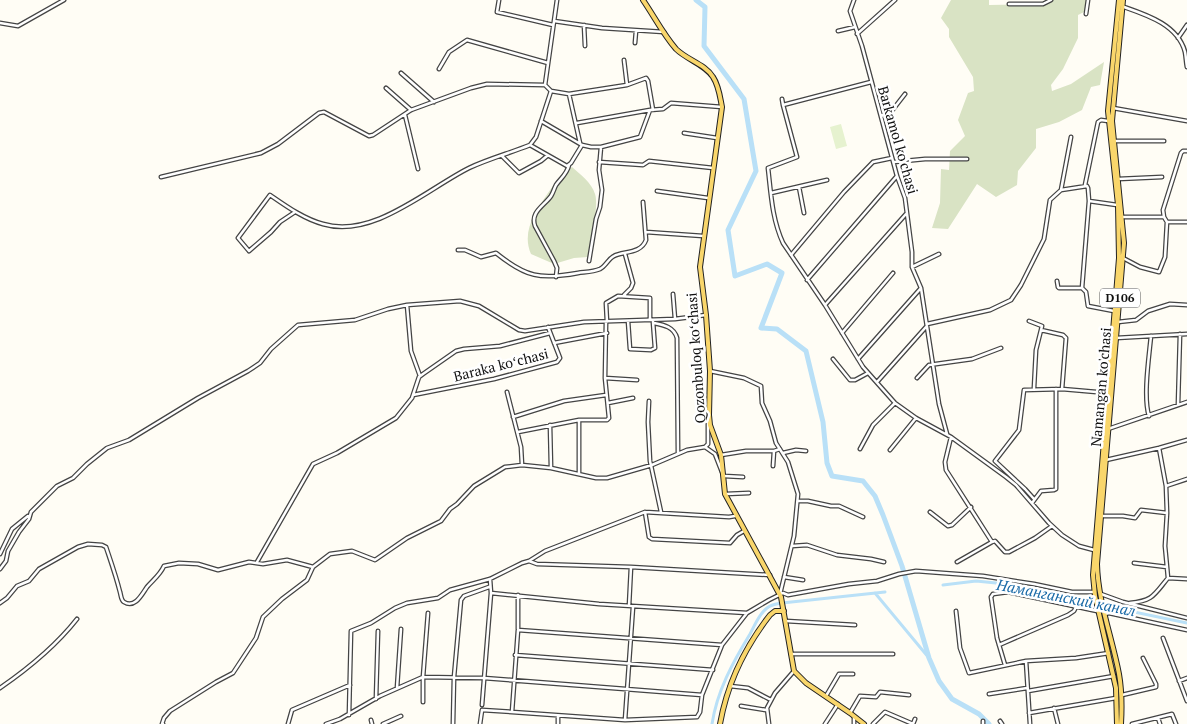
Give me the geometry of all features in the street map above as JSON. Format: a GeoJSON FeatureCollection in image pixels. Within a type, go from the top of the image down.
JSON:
{"type":"FeatureCollection","features":[{"type":"Feature","properties":{"kind":"main road","name":"Qozonbuloq koʻchasi"},"geometry":{"type":"LineString","coordinates":[[643,0],[676,49],[686,58],[706,69],[713,76],[718,88],[722,107],[700,267],[710,371],[709,420],[720,456],[725,494],[735,516],[770,575],[780,596],[784,609],[794,671]]}},
{"type":"Feature","properties":{"kind":"main road","name":"Namangan ko'chasi"},"geometry":{"type":"LineString","coordinates":[[1097,595],[1097,550],[1119,258],[1118,205],[1108,110],[1119,0]]}},
{"type":"Feature","properties":{"kind":"main road","name":"Namangan ko'chasi"},"geometry":{"type":"LineString","coordinates":[[1097,550],[1123,258],[1122,217],[1112,121],[1124,0]]}},
{"type":"Feature","properties":{"kind":"main road","name":"D106"},"geometry":{"type":"LineString","coordinates":[[1097,595],[1104,609],[1119,675],[1121,724]]}},
{"type":"Feature","properties":{"kind":"main road","name":"D106"},"geometry":{"type":"LineString","coordinates":[[1097,595],[1098,610],[1120,696],[1117,724]]}},
{"type":"Feature","properties":{"kind":"main road"},"geometry":{"type":"LineString","coordinates":[[720,724],[723,705],[737,669],[767,619],[774,612],[784,609]]}},
{"type":"Feature","properties":{"kind":"main road"},"geometry":{"type":"LineString","coordinates":[[794,671],[806,683],[864,724]]}},
{"type":"Feature","properties":{"kind":"street"},"geometry":{"type":"LineString","coordinates":[[0,23],[18,26],[64,0]]}},
{"type":"Feature","properties":{"kind":"street"},"geometry":{"type":"LineString","coordinates":[[499,0],[497,12],[553,25]]}},
{"type":"Feature","properties":{"kind":"street"},"geometry":{"type":"LineString","coordinates":[[545,85],[557,0]]}},
{"type":"Feature","properties":{"kind":"street","name":"Barkamol ko'chasi"},"geometry":{"type":"LineString","coordinates":[[854,0],[850,6],[850,11],[897,176],[906,198],[912,267],[921,288],[939,404],[947,434]]}},
{"type":"Feature","properties":{"kind":"street"},"geometry":{"type":"LineString","coordinates":[[857,34],[895,0]]}},
{"type":"Feature","properties":{"kind":"street"},"geometry":{"type":"LineString","coordinates":[[1009,4],[1043,4],[1051,0]]}},
{"type":"Feature","properties":{"kind":"street"},"geometry":{"type":"LineString","coordinates":[[1086,14],[1088,0]]}},
{"type":"Feature","properties":{"kind":"street"},"geometry":{"type":"LineString","coordinates":[[1124,8],[1163,23],[1178,38],[1185,52],[1187,67]]}},
{"type":"Feature","properties":{"kind":"street"},"geometry":{"type":"LineString","coordinates":[[554,20],[636,31],[664,32]]}},
{"type":"Feature","properties":{"kind":"street"},"geometry":{"type":"LineString","coordinates":[[584,25],[586,46]]}},
{"type":"Feature","properties":{"kind":"street"},"geometry":{"type":"LineString","coordinates":[[1178,38],[1187,25]]}},
{"type":"Feature","properties":{"kind":"street"},"geometry":{"type":"LineString","coordinates":[[838,31],[855,27]]}},
{"type":"Feature","properties":{"kind":"street"},"geometry":{"type":"LineString","coordinates":[[635,42],[636,31]]}},
{"type":"Feature","properties":{"kind":"street"},"geometry":{"type":"LineString","coordinates":[[439,69],[449,52],[467,40],[548,63]]}},
{"type":"Feature","properties":{"kind":"street"},"geometry":{"type":"LineString","coordinates":[[624,60],[627,85]]}},
{"type":"Feature","properties":{"kind":"street"},"geometry":{"type":"LineString","coordinates":[[401,73],[434,102]]}},
{"type":"Feature","properties":{"kind":"street"},"geometry":{"type":"LineString","coordinates":[[161,177],[261,153],[278,144],[319,113],[324,112],[369,136],[411,110],[487,84],[545,85],[551,91],[569,94],[627,85],[644,78],[647,79],[651,110],[640,137],[602,147],[581,145],[541,121]]}},
{"type":"Feature","properties":{"kind":"street"},"geometry":{"type":"LineString","coordinates":[[783,105],[871,82]]}},
{"type":"Feature","properties":{"kind":"street"},"geometry":{"type":"LineString","coordinates":[[386,88],[411,110]]}},
{"type":"Feature","properties":{"kind":"street"},"geometry":{"type":"LineString","coordinates":[[295,212],[280,222],[249,250],[238,238],[270,196],[295,212],[317,222],[334,226],[355,226],[368,223],[470,168],[530,145],[536,137],[551,91]]}},
{"type":"Feature","properties":{"kind":"street"},"geometry":{"type":"LineString","coordinates":[[556,277],[556,265],[533,220],[538,209],[551,196],[556,185],[566,173],[581,145],[569,94]]}},
{"type":"Feature","properties":{"kind":"street"},"geometry":{"type":"LineString","coordinates":[[881,116],[891,112],[905,94]]}},
{"type":"Feature","properties":{"kind":"street"},"geometry":{"type":"LineString","coordinates":[[782,99],[797,157],[768,167],[778,231],[791,255],[825,305],[858,359],[868,373],[895,402],[916,418],[952,437],[1006,477],[1062,535],[1079,546],[1097,550]]}},
{"type":"Feature","properties":{"kind":"street"},"geometry":{"type":"LineString","coordinates":[[576,123],[666,108],[672,103],[722,107]]}},
{"type":"Feature","properties":{"kind":"street"},"geometry":{"type":"LineString","coordinates":[[1113,108],[1187,120]]}},
{"type":"Feature","properties":{"kind":"street"},"geometry":{"type":"LineString","coordinates":[[404,115],[418,168]]}},
{"type":"Feature","properties":{"kind":"street"},"geometry":{"type":"LineString","coordinates":[[1108,121],[1101,120],[1098,122],[1085,185],[1088,188],[1088,201],[1082,288],[1086,292],[1088,306],[1114,311]]}},
{"type":"Feature","properties":{"kind":"street"},"geometry":{"type":"LineString","coordinates":[[684,133],[717,138]]}},
{"type":"Feature","properties":{"kind":"street"},"geometry":{"type":"LineString","coordinates":[[1061,190],[1071,137]]}},
{"type":"Feature","properties":{"kind":"street"},"geometry":{"type":"LineString","coordinates":[[1114,141],[1164,141]]}},
{"type":"Feature","properties":{"kind":"street"},"geometry":{"type":"LineString","coordinates":[[530,145],[564,165],[569,165]]}},
{"type":"Feature","properties":{"kind":"street"},"geometry":{"type":"LineString","coordinates":[[589,261],[602,190],[599,162],[602,147]]}},
{"type":"Feature","properties":{"kind":"street"},"geometry":{"type":"LineString","coordinates":[[1123,258],[1160,272],[1165,257],[1167,222],[1164,217],[1165,203],[1181,153],[1187,151]]}},
{"type":"Feature","properties":{"kind":"street"},"geometry":{"type":"LineString","coordinates":[[502,156],[519,173],[547,156]]}},
{"type":"Feature","properties":{"kind":"street"},"geometry":{"type":"LineString","coordinates":[[791,255],[844,192],[873,162],[892,158]]}},
{"type":"Feature","properties":{"kind":"street"},"geometry":{"type":"LineString","coordinates":[[894,162],[925,159],[967,159]]}},
{"type":"Feature","properties":{"kind":"street"},"geometry":{"type":"LineString","coordinates":[[599,162],[643,165],[648,161],[652,161],[713,168]]}},
{"type":"Feature","properties":{"kind":"street"},"geometry":{"type":"LineString","coordinates":[[807,280],[897,176]]}},
{"type":"Feature","properties":{"kind":"street"},"geometry":{"type":"LineString","coordinates":[[1118,179],[1162,177]]}},
{"type":"Feature","properties":{"kind":"street"},"geometry":{"type":"LineString","coordinates":[[771,193],[827,180]]}},
{"type":"Feature","properties":{"kind":"street"},"geometry":{"type":"LineString","coordinates":[[878,382],[927,325],[990,310],[1011,300],[1021,285],[1044,239],[1050,200],[1061,190],[1085,185]]}},
{"type":"Feature","properties":{"kind":"street"},"geometry":{"type":"LineString","coordinates":[[799,187],[804,213]]}},
{"type":"Feature","properties":{"kind":"street"},"geometry":{"type":"LineString","coordinates":[[656,191],[708,198]]}},
{"type":"Feature","properties":{"kind":"street"},"geometry":{"type":"LineString","coordinates":[[1088,201],[1118,205]]}},
{"type":"Feature","properties":{"kind":"street"},"geometry":{"type":"LineString","coordinates":[[458,250],[465,250],[481,257],[496,254],[504,261],[534,276],[556,277],[601,269],[613,256],[626,254],[645,244],[646,232],[643,202]]}},
{"type":"Feature","properties":{"kind":"street"},"geometry":{"type":"LineString","coordinates":[[825,305],[907,213]]}},
{"type":"Feature","properties":{"kind":"street"},"geometry":{"type":"LineString","coordinates":[[1122,217],[1164,217]]}},
{"type":"Feature","properties":{"kind":"street"},"geometry":{"type":"LineString","coordinates":[[1167,222],[1187,222]]}},
{"type":"Feature","properties":{"kind":"street"},"geometry":{"type":"LineString","coordinates":[[646,232],[703,236]]}},
{"type":"Feature","properties":{"kind":"street"},"geometry":{"type":"LineString","coordinates":[[624,295],[633,284],[626,254]]}},
{"type":"Feature","properties":{"kind":"street"},"geometry":{"type":"LineString","coordinates":[[912,267],[939,254]]}},
{"type":"Feature","properties":{"kind":"street"},"geometry":{"type":"LineString","coordinates":[[842,332],[893,273]]}},
{"type":"Feature","properties":{"kind":"street"},"geometry":{"type":"LineString","coordinates":[[1057,281],[1059,288],[1082,288]]}},
{"type":"Feature","properties":{"kind":"street"},"geometry":{"type":"LineString","coordinates":[[858,359],[921,288]]}},
{"type":"Feature","properties":{"kind":"street"},"geometry":{"type":"LineString","coordinates":[[673,294],[676,319]]}},
{"type":"Feature","properties":{"kind":"street"},"geometry":{"type":"LineString","coordinates":[[518,432],[580,420],[607,420],[609,416],[605,378],[606,303],[614,297],[624,295],[650,298],[655,349],[632,350],[629,346],[628,321]]}},
{"type":"Feature","properties":{"kind":"street"},"geometry":{"type":"LineString","coordinates":[[0,554],[12,529],[28,516],[57,486],[74,478],[102,452],[129,440],[260,363],[271,349],[298,325],[355,320],[407,305],[451,301],[467,302],[478,306],[519,330],[525,331],[584,322],[652,321],[706,315]]}},
{"type":"Feature","properties":{"kind":"street"},"geometry":{"type":"LineString","coordinates":[[1118,322],[1140,319],[1148,311],[1170,304],[1187,304]]}},
{"type":"Feature","properties":{"kind":"street"},"geometry":{"type":"LineString","coordinates":[[407,305],[410,346],[420,376]]}},
{"type":"Feature","properties":{"kind":"street"},"geometry":{"type":"LineString","coordinates":[[652,321],[671,329],[677,338],[678,453]]}},
{"type":"Feature","properties":{"kind":"street"},"geometry":{"type":"LineString","coordinates":[[1029,321],[1042,324],[1036,350],[1034,388]]}},
{"type":"Feature","properties":{"kind":"street","name":"Baraka koʻchasi"},"geometry":{"type":"LineString","coordinates":[[413,395],[494,379],[558,362],[560,359],[548,327]]}},
{"type":"Feature","properties":{"kind":"street"},"geometry":{"type":"LineString","coordinates":[[1041,330],[1065,336],[1062,389]]}},
{"type":"Feature","properties":{"kind":"street"},"geometry":{"type":"LineString","coordinates":[[257,562],[314,464],[337,454],[391,422],[413,395],[420,376],[456,352],[464,349],[486,349],[550,333]]}},
{"type":"Feature","properties":{"kind":"street"},"geometry":{"type":"LineString","coordinates":[[554,342],[607,333]]}},
{"type":"Feature","properties":{"kind":"street"},"geometry":{"type":"LineString","coordinates":[[1178,406],[1180,334]]}},
{"type":"Feature","properties":{"kind":"street"},"geometry":{"type":"LineString","coordinates":[[1116,338],[1187,334]]}},
{"type":"Feature","properties":{"kind":"street"},"geometry":{"type":"LineString","coordinates":[[1148,414],[1147,393],[1151,336]]}},
{"type":"Feature","properties":{"kind":"street"},"geometry":{"type":"LineString","coordinates":[[917,378],[926,367],[933,364],[972,359],[1001,348]]}},
{"type":"Feature","properties":{"kind":"street"},"geometry":{"type":"LineString","coordinates":[[833,359],[850,380],[868,373]]}},
{"type":"Feature","properties":{"kind":"street"},"geometry":{"type":"LineString","coordinates":[[710,371],[744,378],[761,386],[762,403],[770,421],[774,438],[788,462],[798,494],[792,546],[780,596]]}},
{"type":"Feature","properties":{"kind":"street"},"geometry":{"type":"LineString","coordinates":[[605,378],[638,380]]}},
{"type":"Feature","properties":{"kind":"street"},"geometry":{"type":"LineString","coordinates":[[1034,499],[995,461],[1019,430],[1024,390],[1034,388],[1062,389],[1108,393]]}},
{"type":"Feature","properties":{"kind":"street"},"geometry":{"type":"LineString","coordinates":[[1032,503],[1042,491],[1056,489],[1056,389]]}},
{"type":"Feature","properties":{"kind":"street","name":"Baraka koʻchasi"},"geometry":{"type":"LineString","coordinates":[[507,392],[518,432],[522,465]]}},
{"type":"Feature","properties":{"kind":"street"},"geometry":{"type":"LineString","coordinates":[[513,417],[564,401],[607,395]]}},
{"type":"Feature","properties":{"kind":"street"},"geometry":{"type":"LineString","coordinates":[[608,403],[633,398]]}},
{"type":"Feature","properties":{"kind":"street"},"geometry":{"type":"LineString","coordinates":[[649,401],[648,435],[650,461],[662,512]]}},
{"type":"Feature","properties":{"kind":"street"},"geometry":{"type":"LineString","coordinates":[[860,449],[873,425],[895,402]]}},
{"type":"Feature","properties":{"kind":"street"},"geometry":{"type":"LineString","coordinates":[[1107,430],[1148,414],[1187,402]]}},
{"type":"Feature","properties":{"kind":"street"},"geometry":{"type":"LineString","coordinates":[[890,450],[916,418]]}},
{"type":"Feature","properties":{"kind":"street"},"geometry":{"type":"LineString","coordinates":[[579,474],[580,420]]}},
{"type":"Feature","properties":{"kind":"street"},"geometry":{"type":"LineString","coordinates":[[706,447],[708,444],[707,429],[709,420]]}},
{"type":"Feature","properties":{"kind":"street"},"geometry":{"type":"LineString","coordinates":[[550,425],[551,468]]}},
{"type":"Feature","properties":{"kind":"street"},"geometry":{"type":"LineString","coordinates":[[952,437],[945,462],[946,470],[992,542]]}},
{"type":"Feature","properties":{"kind":"street"},"geometry":{"type":"LineString","coordinates":[[1105,460],[1187,440]]}},
{"type":"Feature","properties":{"kind":"street"},"geometry":{"type":"LineString","coordinates":[[164,724],[162,724],[164,718],[170,711],[233,673],[256,638],[263,617],[282,599],[307,580],[313,567],[330,554],[352,551],[375,560],[407,538],[441,521],[450,510],[481,482],[505,468],[522,465],[551,468],[596,478],[607,478],[652,465],[678,453],[706,447],[715,454],[722,475],[743,477]]}},
{"type":"Feature","properties":{"kind":"street"},"geometry":{"type":"LineString","coordinates":[[1128,603],[1152,598],[1168,578],[1165,546],[1166,486],[1159,448]]}},
{"type":"Feature","properties":{"kind":"street"},"geometry":{"type":"LineString","coordinates":[[720,456],[746,450],[774,451],[780,449]]}},
{"type":"Feature","properties":{"kind":"street"},"geometry":{"type":"LineString","coordinates":[[783,453],[799,450],[806,451]]}},
{"type":"Feature","properties":{"kind":"street"},"geometry":{"type":"LineString","coordinates":[[772,466],[774,451]]}},
{"type":"Feature","properties":{"kind":"street"},"geometry":{"type":"LineString","coordinates":[[1166,486],[1187,479]]}},
{"type":"Feature","properties":{"kind":"street"},"geometry":{"type":"LineString","coordinates":[[725,494],[749,493]]}},
{"type":"Feature","properties":{"kind":"street"},"geometry":{"type":"LineString","coordinates":[[798,501],[839,506],[863,517]]}},
{"type":"Feature","properties":{"kind":"street"},"geometry":{"type":"LineString","coordinates":[[930,512],[948,526],[952,525],[971,507]]}},
{"type":"Feature","properties":{"kind":"street"},"geometry":{"type":"LineString","coordinates":[[1101,516],[1135,518],[1141,510],[1167,513]]}},
{"type":"Feature","properties":{"kind":"street"},"geometry":{"type":"LineString","coordinates":[[645,512],[649,537],[652,539],[730,543],[737,535],[744,531]]}},
{"type":"Feature","properties":{"kind":"street"},"geometry":{"type":"LineString","coordinates":[[529,562],[545,551],[645,512],[735,516]]}},
{"type":"Feature","properties":{"kind":"street"},"geometry":{"type":"LineString","coordinates":[[0,569],[6,561],[8,551],[19,532],[29,519],[28,516]]}},
{"type":"Feature","properties":{"kind":"street"},"geometry":{"type":"LineString","coordinates":[[957,562],[995,541],[1004,552],[1009,552],[1052,526]]}},
{"type":"Feature","properties":{"kind":"street"},"geometry":{"type":"LineString","coordinates":[[0,602],[7,598],[17,586],[29,581],[39,569],[78,546],[88,544],[106,547],[115,571],[122,599],[126,603],[138,601],[148,586],[159,576],[164,566],[179,563],[198,564],[218,570],[249,562],[263,564],[287,560],[313,567]]}},
{"type":"Feature","properties":{"kind":"street"},"geometry":{"type":"LineString","coordinates":[[792,546],[807,546],[837,555],[884,562]]}},
{"type":"Feature","properties":{"kind":"street"},"geometry":{"type":"LineString","coordinates":[[348,715],[351,631],[371,623],[407,603],[438,598],[450,590],[490,579],[522,563],[631,566],[770,575]]}},
{"type":"Feature","properties":{"kind":"street"},"geometry":{"type":"LineString","coordinates":[[1134,563],[1167,567]]}},
{"type":"Feature","properties":{"kind":"street"},"geometry":{"type":"LineString","coordinates":[[621,724],[630,664],[631,566]]}},
{"type":"Feature","properties":{"kind":"street"},"geometry":{"type":"LineString","coordinates":[[480,724],[482,710],[623,720],[698,717],[702,695],[722,645],[747,614],[784,593],[788,595],[849,584],[877,582],[899,574],[916,571],[983,576],[1097,595],[1187,618]]}},
{"type":"Feature","properties":{"kind":"street"},"geometry":{"type":"LineString","coordinates":[[784,577],[803,580]]}},
{"type":"Feature","properties":{"kind":"street"},"geometry":{"type":"LineString","coordinates":[[1168,578],[1187,579]]}},
{"type":"Feature","properties":{"kind":"street"},"geometry":{"type":"LineString","coordinates":[[482,705],[491,593],[489,587],[490,579]]}},
{"type":"Feature","properties":{"kind":"street"},"geometry":{"type":"LineString","coordinates":[[453,724],[454,677],[461,600],[464,596],[489,587]]}},
{"type":"Feature","properties":{"kind":"street"},"geometry":{"type":"LineString","coordinates":[[1005,665],[994,622],[993,594],[1008,592],[1098,610]]}},
{"type":"Feature","properties":{"kind":"street"},"geometry":{"type":"LineString","coordinates":[[491,593],[631,606],[747,614]]}},
{"type":"Feature","properties":{"kind":"street"},"geometry":{"type":"LineString","coordinates":[[512,712],[518,630],[518,596]]}},
{"type":"Feature","properties":{"kind":"street"},"geometry":{"type":"LineString","coordinates":[[999,645],[1071,614],[1076,607]]}},
{"type":"Feature","properties":{"kind":"street"},"geometry":{"type":"LineString","coordinates":[[956,611],[960,648],[968,672],[971,674],[1026,661],[1076,658],[1109,653]]}},
{"type":"Feature","properties":{"kind":"street"},"geometry":{"type":"LineString","coordinates":[[423,702],[428,613]]}},
{"type":"Feature","properties":{"kind":"street"},"geometry":{"type":"LineString","coordinates":[[737,613],[740,621]]}},
{"type":"Feature","properties":{"kind":"street"},"geometry":{"type":"LineString","coordinates":[[1105,614],[1108,613],[1187,630]]}},
{"type":"Feature","properties":{"kind":"street"},"geometry":{"type":"LineString","coordinates":[[0,688],[40,658],[62,638],[76,620]]}},
{"type":"Feature","properties":{"kind":"street"},"geometry":{"type":"LineString","coordinates":[[786,620],[855,625]]}},
{"type":"Feature","properties":{"kind":"street"},"geometry":{"type":"LineString","coordinates":[[397,688],[401,629]]}},
{"type":"Feature","properties":{"kind":"street"},"geometry":{"type":"LineString","coordinates":[[518,630],[722,645]]}},
{"type":"Feature","properties":{"kind":"street"},"geometry":{"type":"LineString","coordinates":[[376,699],[378,631]]}},
{"type":"Feature","properties":{"kind":"street"},"geometry":{"type":"LineString","coordinates":[[1163,638],[1187,701]]}},
{"type":"Feature","properties":{"kind":"street"},"geometry":{"type":"LineString","coordinates":[[791,654],[893,654]]}},
{"type":"Feature","properties":{"kind":"street"},"geometry":{"type":"LineString","coordinates":[[515,656],[713,670]]}},
{"type":"Feature","properties":{"kind":"street"},"geometry":{"type":"LineString","coordinates":[[1029,713],[1120,696],[1156,687],[1143,658]]}},
{"type":"Feature","properties":{"kind":"street"},"geometry":{"type":"LineString","coordinates":[[1026,661],[1030,724]]}},
{"type":"Feature","properties":{"kind":"street"},"geometry":{"type":"LineString","coordinates":[[769,724],[766,710],[786,678],[794,671]]}},
{"type":"Feature","properties":{"kind":"street"},"geometry":{"type":"LineString","coordinates":[[826,696],[839,674],[853,674]]}},
{"type":"Feature","properties":{"kind":"street"},"geometry":{"type":"LineString","coordinates":[[989,694],[1114,676]]}},
{"type":"Feature","properties":{"kind":"street"},"geometry":{"type":"LineString","coordinates":[[326,724],[423,677],[484,678],[702,695]]}},
{"type":"Feature","properties":{"kind":"street"},"geometry":{"type":"LineString","coordinates":[[1179,681],[1187,678]]}},
{"type":"Feature","properties":{"kind":"street"},"geometry":{"type":"LineString","coordinates":[[288,724],[292,710],[350,685]]}},
{"type":"Feature","properties":{"kind":"street"},"geometry":{"type":"LineString","coordinates":[[730,686],[748,688],[771,700]]}},
{"type":"Feature","properties":{"kind":"street"},"geometry":{"type":"LineString","coordinates":[[850,713],[860,696],[876,697],[880,692],[909,695]]}},
{"type":"Feature","properties":{"kind":"street"},"geometry":{"type":"LineString","coordinates":[[825,724],[838,704]]}},
{"type":"Feature","properties":{"kind":"street"},"geometry":{"type":"LineString","coordinates":[[741,706],[766,710]]}},
{"type":"Feature","properties":{"kind":"street"},"geometry":{"type":"LineString","coordinates":[[1054,708],[1058,724]]}},
{"type":"Feature","properties":{"kind":"street"},"geometry":{"type":"LineString","coordinates":[[874,724],[885,712],[913,724],[915,719]]}},
{"type":"Feature","properties":{"kind":"street"},"geometry":{"type":"LineString","coordinates":[[1132,724],[1173,714],[1176,724]]}},
{"type":"Feature","properties":{"kind":"street"},"geometry":{"type":"LineString","coordinates":[[383,724],[401,716]]}},
{"type":"Feature","properties":{"kind":"street"},"geometry":{"type":"LineString","coordinates":[[558,716],[558,724]]}},
{"type":"Feature","properties":{"kind":"street"},"geometry":{"type":"LineString","coordinates":[[854,724],[855,716]]}},
{"type":"Feature","properties":{"kind":"street"},"geometry":{"type":"LineString","coordinates":[[1158,718],[1160,724]]}},
{"type":"Feature","properties":{"kind":"green space"},"geometry":{"type":"Polygon","coordinates":[[[951,0],[989,0],[989,5],[1040,4],[1046,0],[1089,0],[1088,10],[1078,15],[1078,38],[1063,69],[1051,85],[1052,91],[1071,84],[1104,62],[1100,85],[1091,87],[1082,110],[1059,122],[1036,129],[1036,148],[1018,171],[1017,185],[996,197],[977,184],[948,229],[932,228],[940,203],[941,169],[949,170],[950,151],[965,136],[958,120],[968,93],[974,91],[973,77],[949,37],[949,29],[941,18],[951,0]]]}},
{"type":"Feature","properties":{"kind":"green space"},"geometry":{"type":"Polygon","coordinates":[[[841,124],[847,146],[836,149],[830,127],[841,124]]]}},
{"type":"Feature","properties":{"kind":"green space"},"geometry":{"type":"Polygon","coordinates":[[[572,167],[589,182],[595,194],[595,215],[591,244],[588,257],[574,258],[554,264],[531,254],[528,246],[529,229],[535,214],[548,193],[562,175],[572,167]]]}},
{"type":"Feature","properties":{"kind":"waterway"},"geometry":{"type":"LineString","coordinates":[[696,0],[705,7],[704,46],[744,99],[756,171],[728,230],[735,276],[767,264],[782,273],[761,328],[777,329],[806,351],[823,422],[827,463],[832,476],[863,481],[875,496],[902,566],[929,658],[939,681],[952,699],[979,714],[989,724]]}},
{"type":"Feature","properties":{"kind":"waterway","name":"Наманганский канал"},"geometry":{"type":"LineString","coordinates":[[943,585],[976,581],[996,583],[1187,623]]}},
{"type":"Feature","properties":{"kind":"waterway"},"geometry":{"type":"LineString","coordinates":[[712,724],[714,712],[726,677],[757,620],[767,608],[782,603],[885,592]]}},
{"type":"Feature","properties":{"kind":"waterway"},"geometry":{"type":"LineString","coordinates":[[875,593],[929,658]]}}]}
